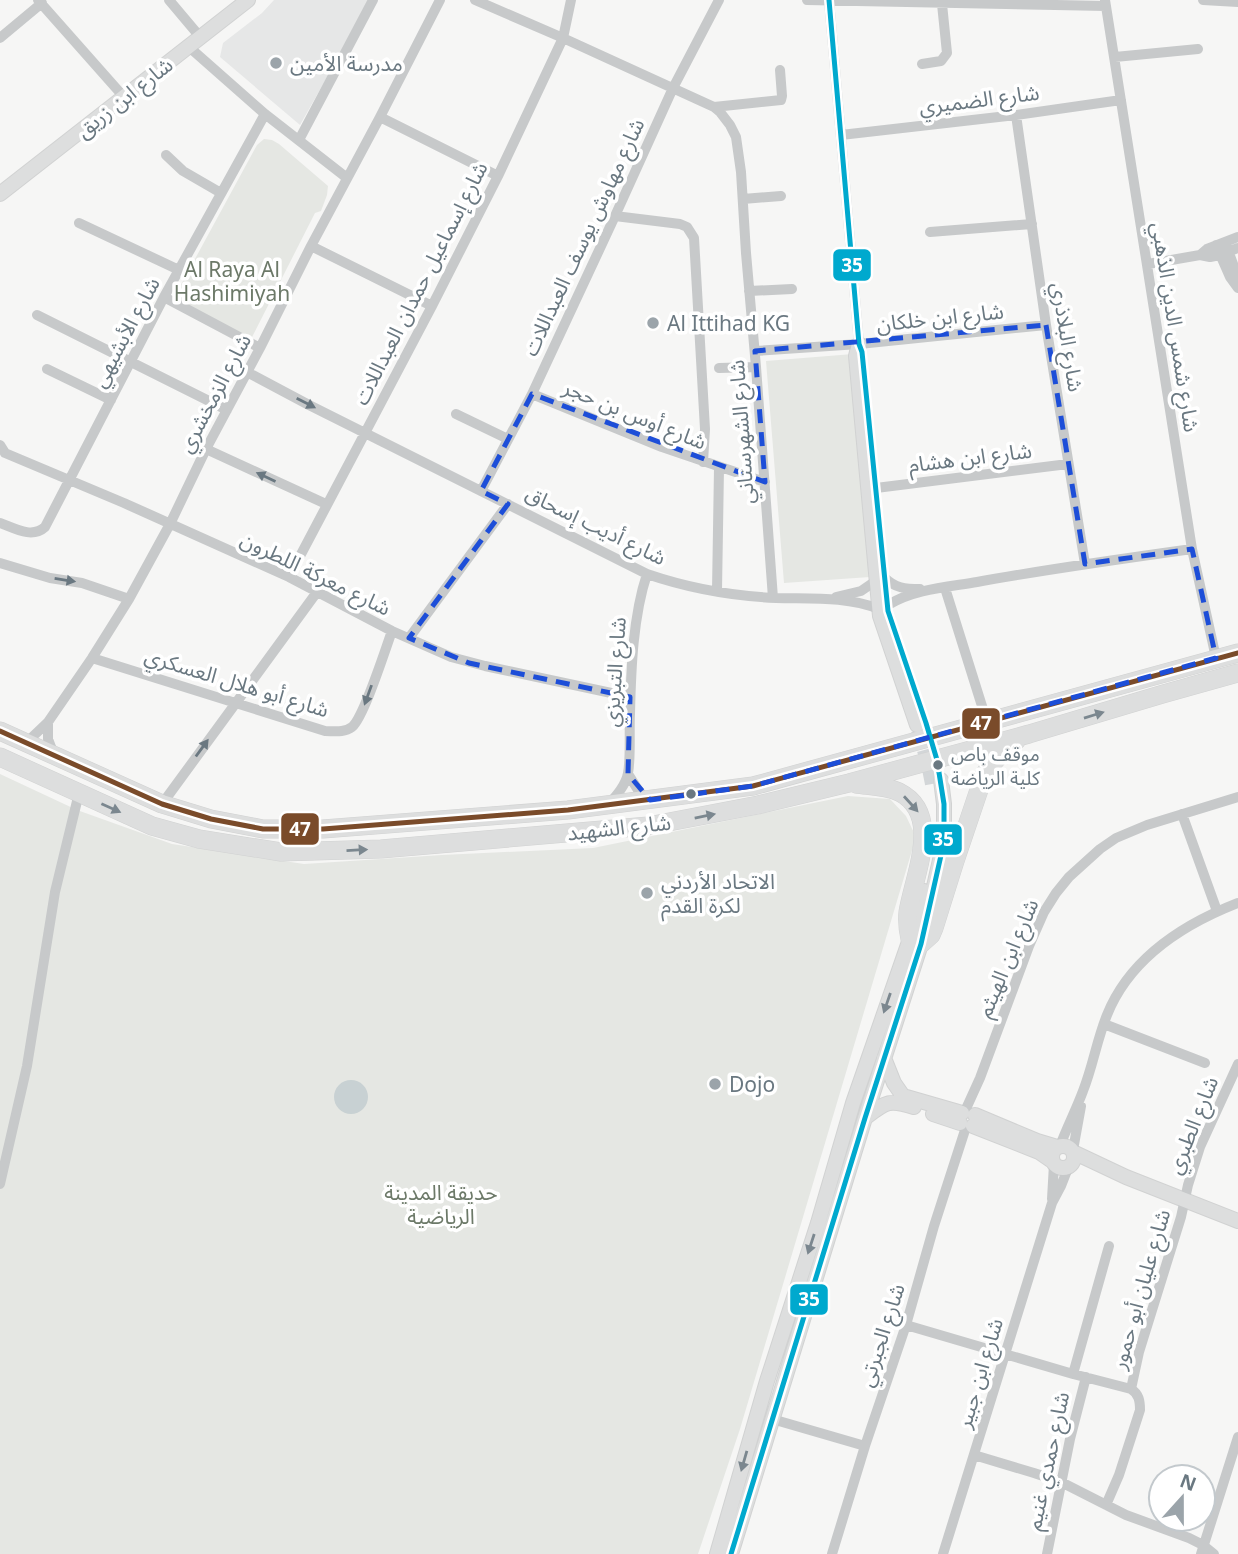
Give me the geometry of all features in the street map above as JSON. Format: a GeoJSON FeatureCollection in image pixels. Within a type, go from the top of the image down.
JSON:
{"type":"FeatureCollection","features":[{"type":"Feature","properties":{"kind":"highway","name":"شارع الشهيد"},"geometry":{"type":"LineString","coordinates":[[0,731],[162,804],[211,819],[263,829],[323,829],[608,806],[753,786],[1238,653]]}},
{"type":"Feature","properties":{"kind":"highway","name":"شارع الشهيد"},"geometry":{"type":"LineString","coordinates":[[2,758],[152,826],[198,839],[281,852],[381,849],[648,826],[755,806],[1029,734],[1238,673]]}},
{"type":"Feature","properties":{"kind":"highway"},"geometry":{"type":"LineString","coordinates":[[849,783],[899,792],[913,803],[922,819],[924,836],[907,921],[915,942],[931,935],[934,928],[984,775],[1003,751],[1029,734]]}},
{"type":"Feature","properties":{"kind":"main road","name":"شارع ابن زريق"},"geometry":{"type":"LineString","coordinates":[[0,194],[248,0]]}},
{"type":"Feature","properties":{"kind":"main road"},"geometry":{"type":"LineString","coordinates":[[859,344],[876,488],[883,606],[881,621],[922,724]]}},
{"type":"Feature","properties":{"kind":"main road"},"geometry":{"type":"LineString","coordinates":[[859,344],[856,355],[881,579]]}},
{"type":"Feature","properties":{"kind":"main road"},"geometry":{"type":"LineString","coordinates":[[716,1554],[767,1381],[832,1200],[865,1118],[884,1058],[942,851],[944,828],[936,782]]}},
{"type":"Feature","properties":{"kind":"main road"},"geometry":{"type":"LineString","coordinates":[[731,1554],[772,1419],[832,1200],[853,1103],[915,942]]}},
{"type":"Feature","properties":{"kind":"main road"},"geometry":{"type":"LineString","coordinates":[[884,1058],[894,1083],[904,1096],[967,1118],[1039,1152],[1064,1156],[1126,1177],[1238,1222]]}},
{"type":"Feature","properties":{"kind":"main road"},"geometry":{"type":"LineString","coordinates":[[865,1118],[893,1101],[967,1118]]}},
{"type":"Feature","properties":{"kind":"street"},"geometry":{"type":"LineString","coordinates":[[169,0],[195,43],[265,114],[347,178]]}},
{"type":"Feature","properties":{"kind":"street"},"geometry":{"type":"LineString","coordinates":[[299,140],[373,0]]}},
{"type":"Feature","properties":{"kind":"street","name":"شارع الزمخشري"},"geometry":{"type":"LineString","coordinates":[[26,743],[48,722],[129,599],[440,0]]}},
{"type":"Feature","properties":{"kind":"street","name":"شارع الشهرستاني"},"geometry":{"type":"LineString","coordinates":[[475,0],[714,107],[730,125],[736,138],[741,172],[773,598]]}},
{"type":"Feature","properties":{"kind":"street","name":"شارع إسماعيل حمدان العبداللات"},"geometry":{"type":"LineString","coordinates":[[289,577],[498,176],[563,38],[571,0]]}},
{"type":"Feature","properties":{"kind":"street","name":"شارع مهاوش يوسف العبداللات"},"geometry":{"type":"LineString","coordinates":[[481,491],[532,394],[673,88],[719,0]]}},
{"type":"Feature","properties":{"kind":"street"},"geometry":{"type":"LineString","coordinates":[[807,0],[1106,3]]}},
{"type":"Feature","properties":{"kind":"street"},"geometry":{"type":"LineString","coordinates":[[1203,0],[1238,2]]}},
{"type":"Feature","properties":{"kind":"street"},"geometry":{"type":"LineString","coordinates":[[829,1],[859,344]]}},
{"type":"Feature","properties":{"kind":"street"},"geometry":{"type":"LineString","coordinates":[[0,38],[40,2],[123,96]]}},
{"type":"Feature","properties":{"kind":"street"},"geometry":{"type":"LineString","coordinates":[[922,65],[941,61],[947,53],[936,2]]}},
{"type":"Feature","properties":{"kind":"street","name":"شارع شمس الدين الذهبي"},"geometry":{"type":"LineString","coordinates":[[1106,3],[1192,549],[1216,658]]}},
{"type":"Feature","properties":{"kind":"street"},"geometry":{"type":"LineString","coordinates":[[1115,57],[1198,49]]}},
{"type":"Feature","properties":{"kind":"street"},"geometry":{"type":"LineString","coordinates":[[714,107],[781,100],[780,70]]}},
{"type":"Feature","properties":{"kind":"street","name":"شارع الضميري"},"geometry":{"type":"LineString","coordinates":[[841,135],[1121,100]]}},
{"type":"Feature","properties":{"kind":"street","name":"شارع الأبشيهي"},"geometry":{"type":"LineString","coordinates":[[0,523],[27,532],[41,531],[46,527],[164,297],[265,114]]}},
{"type":"Feature","properties":{"kind":"street","name":"شارع البلاذري"},"geometry":{"type":"LineString","coordinates":[[1016,115],[1046,326],[1085,564]]}},
{"type":"Feature","properties":{"kind":"street"},"geometry":{"type":"LineString","coordinates":[[380,117],[498,176]]}},
{"type":"Feature","properties":{"kind":"street"},"geometry":{"type":"LineString","coordinates":[[166,155],[183,171],[221,193]]}},
{"type":"Feature","properties":{"kind":"street"},"geometry":{"type":"LineString","coordinates":[[743,199],[781,197]]}},
{"type":"Feature","properties":{"kind":"street"},"geometry":{"type":"LineString","coordinates":[[615,216],[680,224],[687,227],[694,238],[705,429],[703,462]]}},
{"type":"Feature","properties":{"kind":"street"},"geometry":{"type":"LineString","coordinates":[[79,223],[179,270]]}},
{"type":"Feature","properties":{"kind":"street"},"geometry":{"type":"LineString","coordinates":[[930,232],[1032,224]]}},
{"type":"Feature","properties":{"kind":"street"},"geometry":{"type":"LineString","coordinates":[[1148,264],[1200,255],[1207,249],[1226,248],[1238,237]]}},
{"type":"Feature","properties":{"kind":"street"},"geometry":{"type":"LineString","coordinates":[[311,246],[432,306]]}},
{"type":"Feature","properties":{"kind":"street"},"geometry":{"type":"LineString","coordinates":[[1226,248],[1230,277],[1238,288]]}},
{"type":"Feature","properties":{"kind":"street"},"geometry":{"type":"LineString","coordinates":[[749,291],[792,289]]}},
{"type":"Feature","properties":{"kind":"street"},"geometry":{"type":"LineString","coordinates":[[164,297],[260,348]]}},
{"type":"Feature","properties":{"kind":"street"},"geometry":{"type":"LineString","coordinates":[[37,315],[227,410]]}},
{"type":"Feature","properties":{"kind":"street","name":"شارع ابن خلكان"},"geometry":{"type":"LineString","coordinates":[[755,351],[1046,326]]}},
{"type":"Feature","properties":{"kind":"street"},"geometry":{"type":"LineString","coordinates":[[719,368],[756,367]]}},
{"type":"Feature","properties":{"kind":"street"},"geometry":{"type":"LineString","coordinates":[[47,369],[111,400]]}},
{"type":"Feature","properties":{"kind":"street","name":"شارع أديب إسحاق"},"geometry":{"type":"LineString","coordinates":[[247,372],[508,505],[668,582],[773,598],[825,599],[883,606],[901,598],[945,588],[1192,549]]}},
{"type":"Feature","properties":{"kind":"street","name":"شارع أوس بن حجر"},"geometry":{"type":"LineString","coordinates":[[532,394],[703,462],[765,482]]}},
{"type":"Feature","properties":{"kind":"street"},"geometry":{"type":"LineString","coordinates":[[456,414],[508,439]]}},
{"type":"Feature","properties":{"kind":"street","name":"شارع معركة اللطرون"},"geometry":{"type":"LineString","coordinates":[[0,445],[5,453],[289,577],[392,631],[451,657],[630,697]]}},
{"type":"Feature","properties":{"kind":"street"},"geometry":{"type":"LineString","coordinates":[[206,449],[326,504]]}},
{"type":"Feature","properties":{"kind":"street","name":"شارع ابن هشام"},"geometry":{"type":"LineString","coordinates":[[876,488],[1068,464]]}},
{"type":"Feature","properties":{"kind":"street"},"geometry":{"type":"LineString","coordinates":[[717,591],[719,468]]}},
{"type":"Feature","properties":{"kind":"street"},"geometry":{"type":"LineString","coordinates":[[409,638],[508,505]]}},
{"type":"Feature","properties":{"kind":"street"},"geometry":{"type":"LineString","coordinates":[[0,563],[50,578],[82,583],[129,599]]}},
{"type":"Feature","properties":{"kind":"street","name":"شارع التبريزي"},"geometry":{"type":"LineString","coordinates":[[628,775],[630,697],[638,607],[647,574]]}},
{"type":"Feature","properties":{"kind":"street","name":"شارع أديب إسحاق"},"geometry":{"type":"LineString","coordinates":[[825,599],[861,591],[881,579],[901,588],[945,588]]}},
{"type":"Feature","properties":{"kind":"street"},"geometry":{"type":"LineString","coordinates":[[945,588],[987,722]]}},
{"type":"Feature","properties":{"kind":"street"},"geometry":{"type":"LineString","coordinates":[[162,804],[317,592]]}},
{"type":"Feature","properties":{"kind":"street","name":"شارع أبو هلال العسكري"},"geometry":{"type":"LineString","coordinates":[[92,658],[234,704],[325,731],[338,732],[353,726],[362,713],[392,631]]}},
{"type":"Feature","properties":{"kind":"street"},"geometry":{"type":"LineString","coordinates":[[48,722],[48,738],[55,756]]}},
{"type":"Feature","properties":{"kind":"street"},"geometry":{"type":"LineString","coordinates":[[608,806],[628,775],[640,793],[650,800]]}},
{"type":"Feature","properties":{"kind":"street"},"geometry":{"type":"LineString","coordinates":[[0,1184],[27,1066],[55,892],[79,793]]}},
{"type":"Feature","properties":{"kind":"street","name":"شارع ابن الهيثم"},"geometry":{"type":"LineString","coordinates":[[967,1118],[1029,946],[1056,893],[1082,865],[1116,838],[1147,825],[1238,797]]}},
{"type":"Feature","properties":{"kind":"street"},"geometry":{"type":"LineString","coordinates":[[1182,814],[1217,911]]}},
{"type":"Feature","properties":{"kind":"street","name":"شارع ابن جبير"},"geometry":{"type":"LineString","coordinates":[[943,1554],[1052,1203],[1061,1186],[1064,1156],[1076,1137],[1083,1091],[1104,1024],[1121,988],[1147,957],[1184,929],[1238,902]]}},
{"type":"Feature","properties":{"kind":"street"},"geometry":{"type":"LineString","coordinates":[[1104,1024],[1205,1063]]}},
{"type":"Feature","properties":{"kind":"street","name":"شارع الطبري"},"geometry":{"type":"LineString","coordinates":[[1185,1200],[1200,1147],[1238,1064]]}},
{"type":"Feature","properties":{"kind":"street","name":"شارع الجبرتي"},"geometry":{"type":"LineString","coordinates":[[832,1554],[906,1325],[967,1118]]}},
{"type":"Feature","properties":{"kind":"street","name":"شارع عليان أبو حمور"},"geometry":{"type":"LineString","coordinates":[[1131,1389],[1139,1352],[1185,1200]]}},
{"type":"Feature","properties":{"kind":"street"},"geometry":{"type":"LineString","coordinates":[[1073,1374],[1110,1246]]}},
{"type":"Feature","properties":{"kind":"street","name":"شارع عليان أبو حمور"},"geometry":{"type":"LineString","coordinates":[[906,1325],[1135,1392],[1140,1410],[1119,1475],[1106,1505]]}},
{"type":"Feature","properties":{"kind":"street","name":"شارع حمدي غنيم"},"geometry":{"type":"LineString","coordinates":[[1047,1554],[1086,1377]]}},
{"type":"Feature","properties":{"kind":"street"},"geometry":{"type":"LineString","coordinates":[[772,1419],[865,1446]]}},
{"type":"Feature","properties":{"kind":"street"},"geometry":{"type":"LineString","coordinates":[[1202,1550],[1238,1437]]}},
{"type":"Feature","properties":{"kind":"street"},"geometry":{"type":"LineString","coordinates":[[974,1455],[1061,1482],[1126,1515],[1189,1538],[1202,1550],[1214,1554]]}},
{"type":"Feature","properties":{"kind":"highlighted area"},"geometry":{"type":"Polygon","coordinates":[[[1046,325],[1085,564],[1192,549],[1216,658],[753,786],[650,800],[628,774],[630,697],[469,663],[409,638],[508,504],[481,491],[532,394],[765,482],[755,351],[1046,325]]]}},
{"type":"Feature","properties":{"kind":"shaded area","name":"مدرسة الأمين"},"geometry":{"type":"Polygon","coordinates":[[[274,0],[368,0],[300,125],[220,57],[223,43],[262,13],[274,0]]]}},
{"type":"Feature","properties":{"kind":"shaded area"},"geometry":{"type":"Polygon","coordinates":[[[351,1080],[363,1085],[368,1097],[363,1109],[351,1114],[339,1109],[334,1097],[339,1085],[351,1080]]]}},
{"type":"Feature","properties":{"kind":"green space","name":"Al Raya Al Hashimiyah"},"geometry":{"type":"Polygon","coordinates":[[[264,139],[279,144],[328,186],[321,211],[315,213],[249,343],[171,303],[257,145],[264,139]]]}},
{"type":"Feature","properties":{"kind":"green space"},"geometry":{"type":"Polygon","coordinates":[[[853,354],[870,577],[784,583],[766,361],[853,354]]]}},
{"type":"Feature","properties":{"kind":"green space","name":"حديقة المدينة الرياضية"},"geometry":{"type":"Polygon","coordinates":[[[0,774],[77,810],[172,844],[304,864],[593,848],[848,796],[890,799],[906,816],[916,837],[740,1429],[698,1554],[0,1554],[0,774]]]}},
{"type":"Feature","properties":{"kind":"tunnel"},"geometry":{"type":"LineString","coordinates":[[918,730],[932,784]]}},
{"type":"Feature","properties":{"kind":"transit line","name":"35"},"geometry":{"type":"LineString","coordinates":[[731,1554],[921,944],[942,851],[944,828],[944,804],[937,760],[888,611],[862,352],[859,344],[829,0]]}},
{"type":"Feature","properties":{"kind":"transit line","name":"47"},"geometry":{"type":"LineString","coordinates":[[0,731],[162,804],[211,819],[263,829],[323,829],[568,810],[753,786],[1238,653]]}},
{"type":"Feature","properties":{"kind":"place","name":"مدرسة الأمين"},"geometry":{"type":"Point","coordinates":[276,63]}},
{"type":"Feature","properties":{"kind":"place","name":"Al Ittihad KG"},"geometry":{"type":"Point","coordinates":[653,323]}},
{"type":"Feature","properties":{"kind":"place","name":"موقف باص كلية الرياضة"},"geometry":{"type":"Point","coordinates":[938,765]}},
{"type":"Feature","properties":{"kind":"place","name":"الاتحاد الأردني لكرة القدم"},"geometry":{"type":"Point","coordinates":[647,893]}},
{"type":"Feature","properties":{"kind":"place","name":"Dojo"},"geometry":{"type":"Point","coordinates":[715,1084]}}]}
